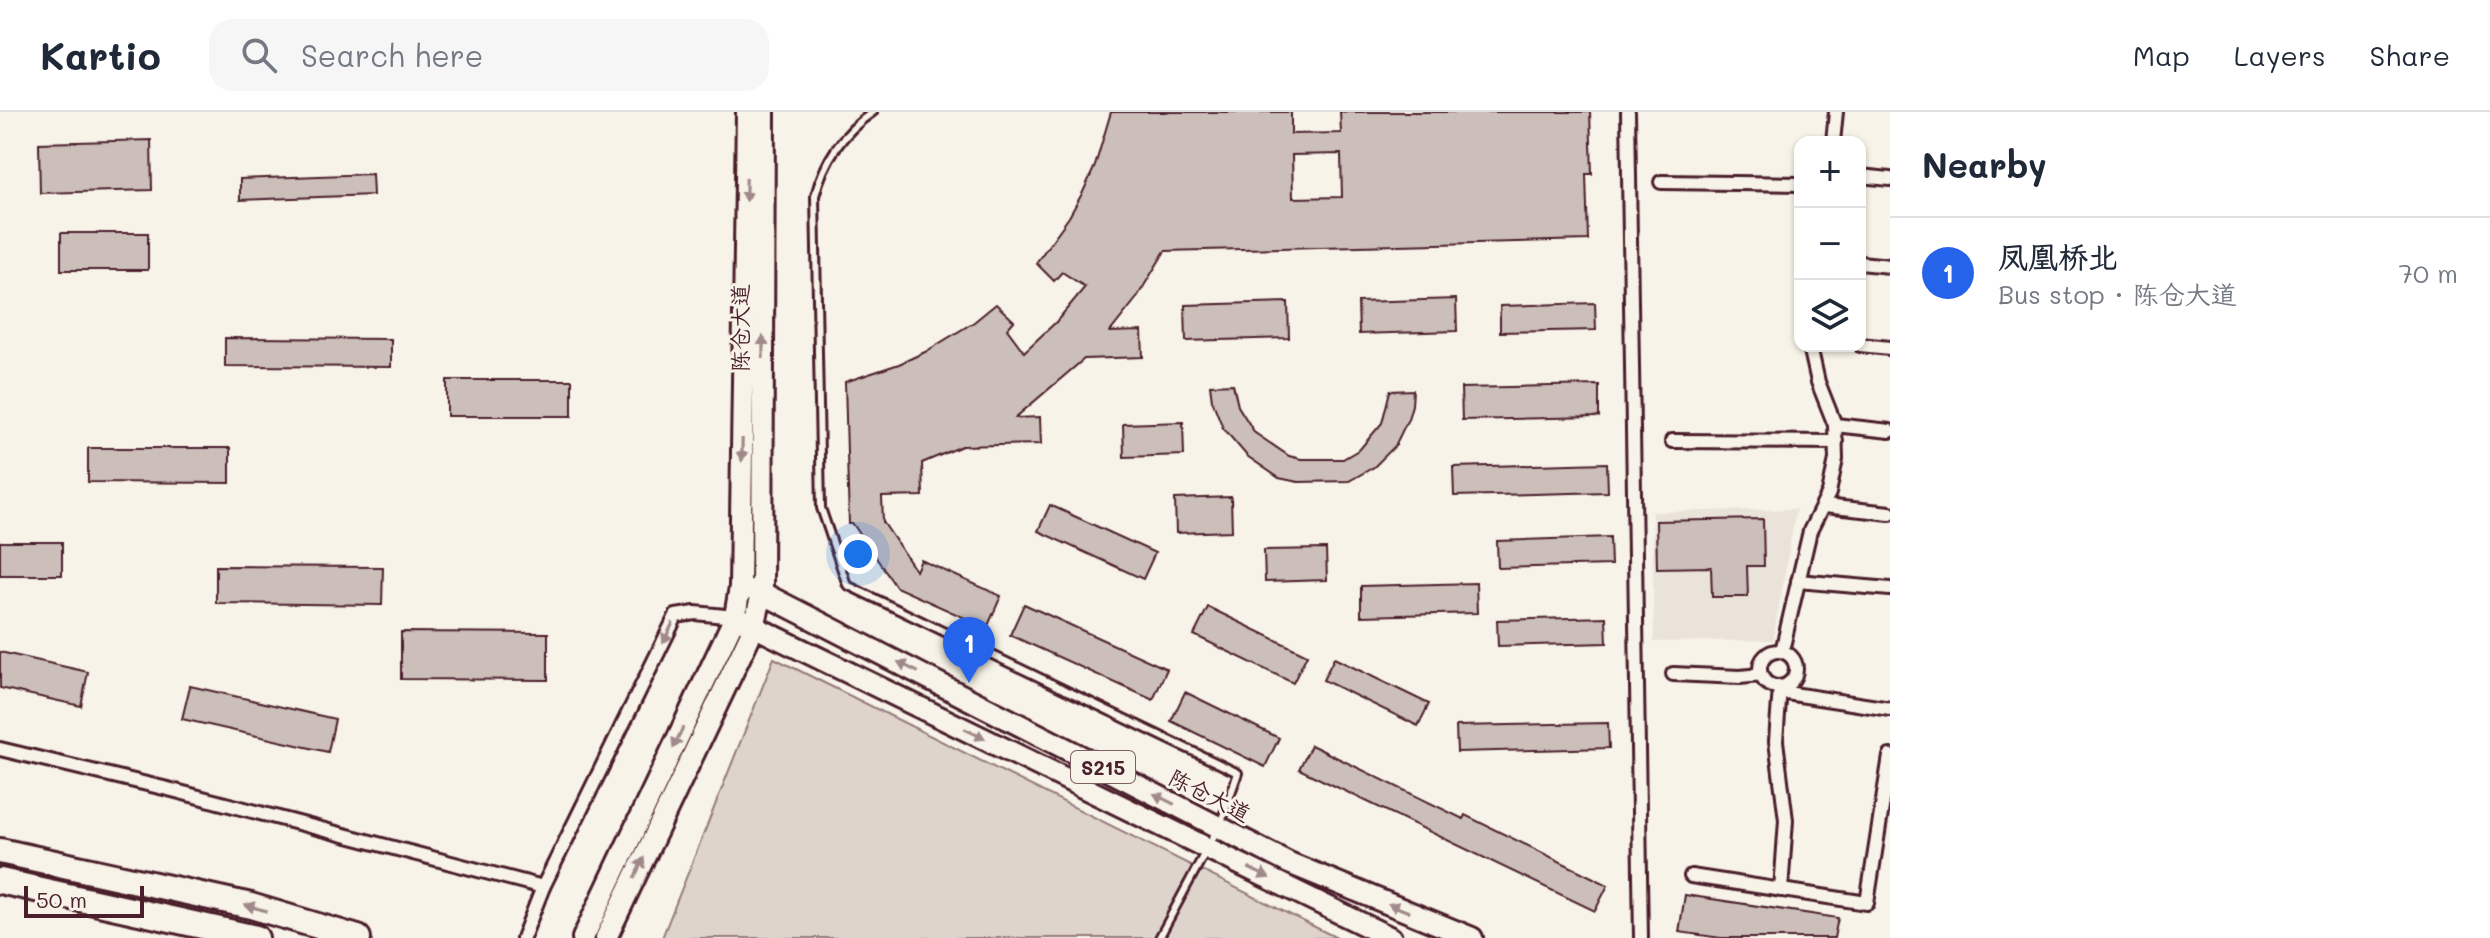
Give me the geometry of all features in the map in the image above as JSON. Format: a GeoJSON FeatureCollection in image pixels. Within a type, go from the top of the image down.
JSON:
{"type":"FeatureCollection","features":[{"type":"Feature","properties":{"kind":"highway"},"geometry":{"type":"LineString","coordinates":[[0,851],[251,906],[358,938]]}},
{"type":"Feature","properties":{"kind":"highway"},"geometry":{"type":"LineString","coordinates":[[0,881],[256,938]]}},
{"type":"Feature","properties":{"kind":"main road","name":"陈仓大道"},"geometry":{"type":"LineString","coordinates":[[583,938],[735,617],[740,587],[747,112]]}},
{"type":"Feature","properties":{"kind":"main road","name":"陈仓大道"},"geometry":{"type":"LineString","coordinates":[[762,593],[764,112]]}},
{"type":"Feature","properties":{"kind":"main road","name":"陈仓大道"},"geometry":{"type":"LineString","coordinates":[[740,587],[762,593],[1289,863],[1472,938]]}},
{"type":"Feature","properties":{"kind":"main road"},"geometry":{"type":"LineString","coordinates":[[606,938],[754,627],[762,593]]}},
{"type":"Feature","properties":{"kind":"main road"},"geometry":{"type":"LineString","coordinates":[[735,617],[1391,938]]}},
{"type":"Feature","properties":{"kind":"street"},"geometry":{"type":"LineString","coordinates":[[1628,112],[1641,938]]}},
{"type":"Feature","properties":{"kind":"street"},"geometry":{"type":"LineString","coordinates":[[1834,136],[1836,112]]}},
{"type":"Feature","properties":{"kind":"street"},"geometry":{"type":"LineString","coordinates":[[1866,177],[1890,179]]}},
{"type":"Feature","properties":{"kind":"street"},"geometry":{"type":"LineString","coordinates":[[1661,182],[1794,184]]}},
{"type":"Feature","properties":{"kind":"street"},"geometry":{"type":"LineString","coordinates":[[1866,264],[1890,266]]}},
{"type":"Feature","properties":{"kind":"street"},"geometry":{"type":"LineString","coordinates":[[1866,346],[1890,348]]}},
{"type":"Feature","properties":{"kind":"street"},"geometry":{"type":"LineString","coordinates":[[1782,651],[1810,531],[1824,506],[1834,476],[1835,425],[1818,382],[1811,352]]}},
{"type":"Feature","properties":{"kind":"street"},"geometry":{"type":"LineString","coordinates":[[1835,425],[1890,431]]}},
{"type":"Feature","properties":{"kind":"street"},"geometry":{"type":"LineString","coordinates":[[1672,441],[1836,442]]}},
{"type":"Feature","properties":{"kind":"street"},"geometry":{"type":"LineString","coordinates":[[1824,506],[1890,513]]}},
{"type":"Feature","properties":{"kind":"street"},"geometry":{"type":"LineString","coordinates":[[1798,581],[1890,589]]}},
{"type":"Feature","properties":{"kind":"street"},"geometry":{"type":"LineString","coordinates":[[523,938],[543,887],[676,616],[695,613],[735,617]]}},
{"type":"Feature","properties":{"kind":"street"},"geometry":{"type":"LineString","coordinates":[[1780,690],[1792,682],[1796,670],[1793,658],[1782,651],[1775,651],[1761,662],[1760,675],[1768,685],[1780,690],[1890,709]]}},
{"type":"Feature","properties":{"kind":"street"},"geometry":{"type":"LineString","coordinates":[[1673,674],[1760,675]]}},
{"type":"Feature","properties":{"kind":"street"},"geometry":{"type":"LineString","coordinates":[[1780,690],[1776,741],[1786,820],[1781,890]]}},
{"type":"Feature","properties":{"kind":"street"},"geometry":{"type":"LineString","coordinates":[[0,749],[172,790],[543,887]]}},
{"type":"Feature","properties":{"kind":"street"},"geometry":{"type":"LineString","coordinates":[[1691,876],[1867,903],[1890,756]]}},
{"type":"Feature","properties":{"kind":"lane"},"geometry":{"type":"LineString","coordinates":[[873,112],[857,123],[834,149],[825,164],[815,196],[821,508],[847,585],[1238,773],[1219,827],[1159,938]]}},
{"type":"Feature","properties":{"kind":"shaded area"},"geometry":{"type":"Polygon","coordinates":[[[1796,509],[1773,640],[1654,642],[1652,512],[1796,509]]]}},
{"type":"Feature","properties":{"kind":"shaded area"},"geometry":{"type":"Polygon","coordinates":[[[774,658],[1337,938],[662,938],[774,658]]]}},
{"type":"Feature","properties":{"kind":"building"},"geometry":{"type":"Polygon","coordinates":[[[1111,112],[1291,112],[1291,134],[1341,133],[1340,112],[1590,112],[1592,174],[1586,174],[1588,240],[1165,251],[1136,299],[1110,332],[1142,331],[1143,357],[1084,359],[1015,418],[1040,417],[1041,444],[962,446],[922,463],[923,496],[882,497],[883,522],[916,571],[921,560],[1001,596],[987,628],[896,587],[853,524],[849,524],[845,382],[925,352],[974,322],[996,304],[1014,321],[1007,329],[1024,352],[1056,322],[1085,287],[1062,272],[1054,281],[1036,263],[1069,217],[1095,166],[1111,112]],[[1341,154],[1292,155],[1293,198],[1342,197],[1341,154]]]}},
{"type":"Feature","properties":{"kind":"building"},"geometry":{"type":"Polygon","coordinates":[[[151,140],[152,190],[40,193],[39,143],[151,140]]]}},
{"type":"Feature","properties":{"kind":"building"},"geometry":{"type":"Polygon","coordinates":[[[372,174],[373,195],[240,200],[240,179],[372,174]]]}},
{"type":"Feature","properties":{"kind":"building"},"geometry":{"type":"Polygon","coordinates":[[[61,233],[148,233],[148,270],[61,270],[61,233]]]}},
{"type":"Feature","properties":{"kind":"building"},"geometry":{"type":"Polygon","coordinates":[[[1456,299],[1457,331],[1359,334],[1358,302],[1456,299]]]}},
{"type":"Feature","properties":{"kind":"building"},"geometry":{"type":"Polygon","coordinates":[[[1288,302],[1289,338],[1186,341],[1185,305],[1288,302]]]}},
{"type":"Feature","properties":{"kind":"building"},"geometry":{"type":"Polygon","coordinates":[[[1595,303],[1596,330],[1500,332],[1500,306],[1595,303]]]}},
{"type":"Feature","properties":{"kind":"building"},"geometry":{"type":"Polygon","coordinates":[[[225,338],[391,339],[391,367],[225,366],[225,338]]]}},
{"type":"Feature","properties":{"kind":"building"},"geometry":{"type":"Polygon","coordinates":[[[447,380],[572,380],[572,416],[447,416],[447,380]]]}},
{"type":"Feature","properties":{"kind":"building"},"geometry":{"type":"Polygon","coordinates":[[[1233,384],[1238,406],[1255,433],[1289,456],[1301,459],[1343,459],[1360,449],[1382,423],[1390,391],[1413,390],[1412,405],[1395,446],[1374,467],[1349,481],[1298,482],[1279,478],[1247,456],[1223,428],[1212,400],[1210,385],[1233,384]]]}},
{"type":"Feature","properties":{"kind":"building"},"geometry":{"type":"Polygon","coordinates":[[[1599,385],[1599,417],[1462,420],[1461,388],[1599,385]]]}},
{"type":"Feature","properties":{"kind":"building"},"geometry":{"type":"Polygon","coordinates":[[[1183,422],[1184,455],[1124,457],[1123,424],[1183,422]]]}},
{"type":"Feature","properties":{"kind":"building"},"geometry":{"type":"Polygon","coordinates":[[[88,448],[230,448],[230,483],[88,482],[88,448]]]}},
{"type":"Feature","properties":{"kind":"building"},"geometry":{"type":"Polygon","coordinates":[[[1607,463],[1608,492],[1454,496],[1453,467],[1607,463]]]}},
{"type":"Feature","properties":{"kind":"building"},"geometry":{"type":"Polygon","coordinates":[[[1231,497],[1232,531],[1176,533],[1175,499],[1231,497]]]}},
{"type":"Feature","properties":{"kind":"building"},"geometry":{"type":"Polygon","coordinates":[[[1050,505],[1155,553],[1143,579],[1038,531],[1050,505]]]}},
{"type":"Feature","properties":{"kind":"building"},"geometry":{"type":"Polygon","coordinates":[[[1763,519],[1764,566],[1747,566],[1748,597],[1712,597],[1711,567],[1657,568],[1656,521],[1763,519]]]}},
{"type":"Feature","properties":{"kind":"building"},"geometry":{"type":"Polygon","coordinates":[[[1610,537],[1611,565],[1498,568],[1497,541],[1610,537]]]}},
{"type":"Feature","properties":{"kind":"building"},"geometry":{"type":"Polygon","coordinates":[[[0,542],[62,542],[62,575],[0,575],[0,542]]]}},
{"type":"Feature","properties":{"kind":"building"},"geometry":{"type":"Polygon","coordinates":[[[1326,549],[1327,580],[1265,582],[1264,550],[1326,549]]]}},
{"type":"Feature","properties":{"kind":"building"},"geometry":{"type":"Polygon","coordinates":[[[216,566],[383,567],[382,605],[216,603],[216,566]]]}},
{"type":"Feature","properties":{"kind":"building"},"geometry":{"type":"Polygon","coordinates":[[[1476,583],[1477,613],[1361,616],[1361,586],[1476,583]]]}},
{"type":"Feature","properties":{"kind":"building"},"geometry":{"type":"Polygon","coordinates":[[[1024,604],[1167,669],[1153,700],[1010,635],[1024,604]]]}},
{"type":"Feature","properties":{"kind":"building"},"geometry":{"type":"Polygon","coordinates":[[[1208,607],[1307,655],[1293,683],[1194,635],[1208,607]]]}},
{"type":"Feature","properties":{"kind":"building"},"geometry":{"type":"Polygon","coordinates":[[[1606,617],[1607,643],[1498,646],[1497,620],[1606,617]]]}},
{"type":"Feature","properties":{"kind":"building"},"geometry":{"type":"Polygon","coordinates":[[[401,632],[548,633],[548,680],[401,679],[401,632]]]}},
{"type":"Feature","properties":{"kind":"building"},"geometry":{"type":"Polygon","coordinates":[[[0,652],[88,672],[81,706],[0,688],[0,652]]]}},
{"type":"Feature","properties":{"kind":"building"},"geometry":{"type":"Polygon","coordinates":[[[1334,658],[1429,704],[1418,726],[1323,680],[1334,658]]]}},
{"type":"Feature","properties":{"kind":"building"},"geometry":{"type":"Polygon","coordinates":[[[190,686],[335,719],[328,752],[182,719],[190,686]]]}},
{"type":"Feature","properties":{"kind":"building"},"geometry":{"type":"Polygon","coordinates":[[[1185,692],[1279,738],[1265,767],[1171,721],[1185,692]]]}},
{"type":"Feature","properties":{"kind":"building"},"geometry":{"type":"Polygon","coordinates":[[[1608,723],[1609,748],[1457,752],[1456,726],[1608,723]]]}},
{"type":"Feature","properties":{"kind":"building"},"geometry":{"type":"Polygon","coordinates":[[[1311,745],[1608,885],[1595,911],[1299,769],[1311,745]]]}},
{"type":"Feature","properties":{"kind":"building"},"geometry":{"type":"Polygon","coordinates":[[[1685,895],[1838,918],[1834,938],[1721,938],[1679,932],[1685,895]]]}},
{"type":"Feature","properties":{"kind":"place","name":"凤凰桥北"},"geometry":{"type":"Point","coordinates":[969,683]}}]}
